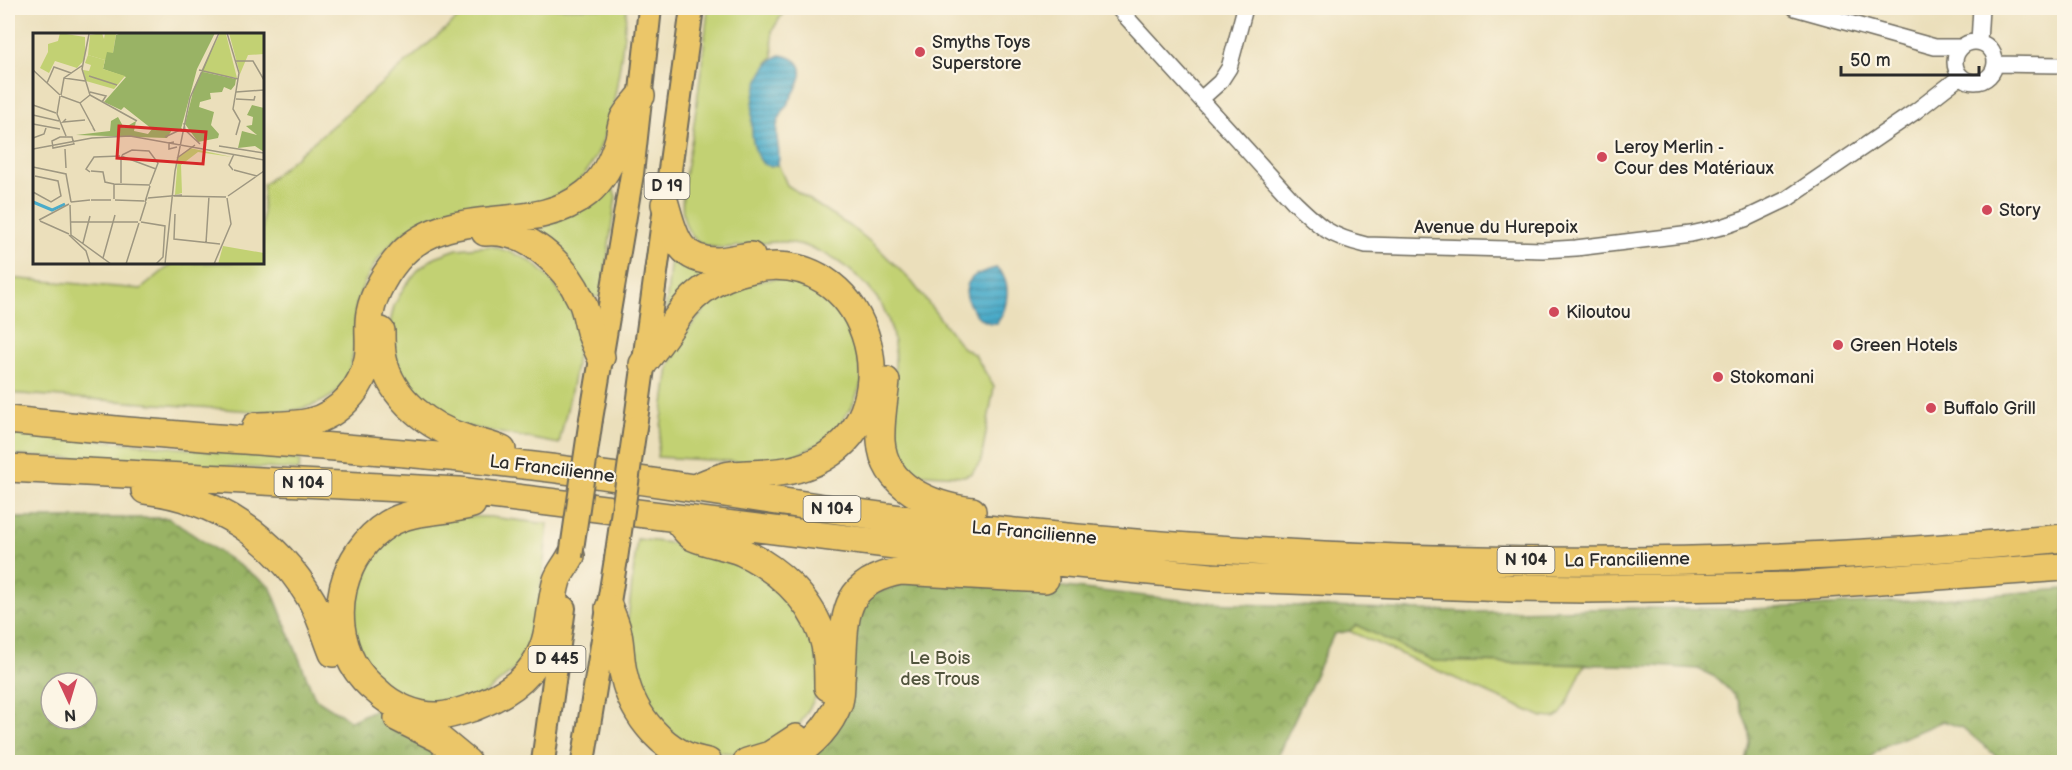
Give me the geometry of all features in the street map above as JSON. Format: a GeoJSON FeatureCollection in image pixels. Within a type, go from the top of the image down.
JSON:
{"type":"FeatureCollection","features":[{"type":"Feature","properties":{"kind":"highway"},"geometry":{"type":"LineString","coordinates":[[226,438],[256,426],[313,421],[342,407],[361,381],[369,358],[370,314],[374,300],[386,273],[403,253],[423,237],[453,225],[521,219],[568,206],[587,193],[604,175],[614,156],[624,118],[641,96]]}},
{"type":"Feature","properties":{"kind":"highway"},"geometry":{"type":"LineString","coordinates":[[665,204],[677,241],[683,250],[693,256],[719,261],[767,254],[801,258],[830,271],[854,289],[875,320],[884,349],[886,380],[881,442],[885,462],[896,479],[916,495],[935,504],[981,512],[1010,532]]}},
{"type":"Feature","properties":{"kind":"highway"},"geometry":{"type":"LineString","coordinates":[[533,466],[491,445],[467,440],[446,431],[417,413],[404,399],[383,359],[381,327],[386,300],[395,276],[410,258],[428,245],[455,234],[495,231],[523,238],[550,257],[567,277],[582,300],[590,331],[601,357]]}},
{"type":"Feature","properties":{"kind":"highway"},"geometry":{"type":"LineString","coordinates":[[643,364],[684,306],[704,289],[732,274],[767,266],[798,268],[824,279],[846,297],[861,320],[869,349],[872,381],[865,408],[849,436],[825,457],[795,470],[764,475],[728,475],[694,487]]}},
{"type":"Feature","properties":{"kind":"highway","name":"La Francilienne"},"geometry":{"type":"LineString","coordinates":[[8,420],[460,458],[694,487],[794,504],[1010,532],[1324,556],[1586,561],[1797,557],[2064,538]]}},
{"type":"Feature","properties":{"kind":"highway","name":"La Francilienne"},"geometry":{"type":"LineString","coordinates":[[8,468],[459,492],[943,551],[1211,577],[1586,589],[1796,585],[2064,567]]}},
{"type":"Feature","properties":{"kind":"highway"},"geometry":{"type":"LineString","coordinates":[[110,474],[139,490],[173,494],[220,511],[243,524],[263,540],[293,574],[312,601],[340,670],[356,690],[376,709],[404,720],[438,738],[467,762]]}},
{"type":"Feature","properties":{"kind":"highway"},"geometry":{"type":"LineString","coordinates":[[495,496],[458,508],[411,514],[389,524],[364,544],[351,566],[342,591],[339,618],[345,643],[353,664],[387,702],[410,711],[436,716],[457,713],[486,703],[509,689],[527,674],[543,651],[557,578],[571,556]]}},
{"type":"Feature","properties":{"kind":"highway"},"geometry":{"type":"LineString","coordinates":[[675,519],[691,536],[741,552],[765,565],[788,582],[806,603],[822,632],[828,675],[823,708],[808,728],[789,744],[770,755],[747,762]]}},
{"type":"Feature","properties":{"kind":"highway"},"geometry":{"type":"LineString","coordinates":[[783,762],[797,755],[824,730],[839,701],[849,603],[864,585],[880,575],[901,571],[1056,580],[1088,566]]}},
{"type":"Feature","properties":{"kind":"highway"},"geometry":{"type":"LineString","coordinates":[[609,608],[618,633],[624,678],[643,720],[659,738],[681,753],[708,762]]}},
{"type":"Feature","properties":{"kind":"main road","name":"D 19"},"geometry":{"type":"LineString","coordinates":[[581,489],[632,174],[650,8]]}},
{"type":"Feature","properties":{"kind":"main road","name":"D 19"},"geometry":{"type":"LineString","coordinates":[[626,495],[692,8]]}},
{"type":"Feature","properties":{"kind":"main road","name":"D 445"},"geometry":{"type":"LineString","coordinates":[[543,762],[581,489]]}},
{"type":"Feature","properties":{"kind":"main road","name":"D 445"},"geometry":{"type":"LineString","coordinates":[[584,762],[626,495]]}},
{"type":"Feature","properties":{"kind":"street","name":"Avenue du Hurepoix"},"geometry":{"type":"LineString","coordinates":[[1118,8],[1294,202],[1320,227],[1342,239],[1394,246],[1543,250],[1576,248],[1692,234],[1746,219],[1787,199],[1935,97],[1958,61]]}},
{"type":"Feature","properties":{"kind":"street"},"geometry":{"type":"LineString","coordinates":[[1201,99],[1220,82],[1229,68],[1245,8]]}},
{"type":"Feature","properties":{"kind":"street"},"geometry":{"type":"LineString","coordinates":[[1795,8],[1935,47],[1958,61],[1966,80],[1980,81],[1990,75],[1995,58],[1990,47],[1979,42],[1966,43],[1958,61]]}},
{"type":"Feature","properties":{"kind":"street"},"geometry":{"type":"LineString","coordinates":[[1979,42],[1981,8]]}},
{"type":"Feature","properties":{"kind":"street"},"geometry":{"type":"LineString","coordinates":[[1995,58],[2063,66]]}},
{"type":"Feature","properties":{"kind":"green space"},"geometry":{"type":"Polygon","coordinates":[[[470,8],[627,8],[614,101],[600,148],[589,168],[576,183],[545,201],[522,207],[462,212],[438,217],[414,226],[394,241],[376,263],[358,298],[352,361],[348,375],[342,386],[324,401],[281,413],[8,393],[8,278],[141,289],[172,264],[264,264],[264,184],[470,8]]]}},
{"type":"Feature","properties":{"kind":"green space"},"geometry":{"type":"Polygon","coordinates":[[[708,8],[786,8],[772,31],[773,57],[768,62],[771,167],[778,164],[787,185],[857,231],[879,249],[912,282],[962,347],[975,355],[994,387],[981,461],[972,473],[964,476],[906,473],[896,452],[893,430],[895,353],[887,316],[869,288],[849,269],[826,254],[800,244],[773,242],[725,248],[711,247],[698,242],[689,232],[683,215],[683,197],[708,8]]]}},
{"type":"Feature","properties":{"kind":"green space"},"geometry":{"type":"Polygon","coordinates":[[[612,187],[616,196],[602,294],[595,298],[587,294],[541,241],[541,229],[612,187]]]}},
{"type":"Feature","properties":{"kind":"green space"},"geometry":{"type":"Polygon","coordinates":[[[491,246],[521,256],[537,267],[559,291],[575,320],[577,356],[559,444],[443,422],[403,385],[389,328],[394,306],[405,286],[418,270],[435,257],[457,249],[491,246]]]}},
{"type":"Feature","properties":{"kind":"green space"},"geometry":{"type":"Polygon","coordinates":[[[671,256],[709,271],[670,309],[666,308],[671,256]]]}},
{"type":"Feature","properties":{"kind":"green space"},"geometry":{"type":"Polygon","coordinates":[[[786,277],[823,293],[854,327],[862,382],[853,404],[840,425],[822,442],[803,452],[788,458],[761,463],[657,457],[669,367],[683,336],[714,298],[739,284],[786,277]]]}},
{"type":"Feature","properties":{"kind":"green space"},"geometry":{"type":"Polygon","coordinates":[[[8,431],[300,460],[299,470],[8,455],[8,431]]]}},
{"type":"Feature","properties":{"kind":"green space"},"geometry":{"type":"Polygon","coordinates":[[[445,516],[490,517],[548,524],[539,607],[530,644],[519,666],[483,695],[435,705],[389,690],[362,661],[346,616],[377,545],[394,528],[445,516]]]}},
{"type":"Feature","properties":{"kind":"green space"},"geometry":{"type":"Polygon","coordinates":[[[8,518],[168,518],[270,586],[315,698],[351,721],[376,709],[404,720],[467,762],[8,762],[8,518]]]}},
{"type":"Feature","properties":{"kind":"green space"},"geometry":{"type":"Polygon","coordinates":[[[637,539],[688,545],[751,570],[779,589],[801,613],[814,639],[819,672],[817,695],[800,724],[769,744],[741,754],[707,751],[677,737],[653,715],[637,688],[627,628],[637,539]]]}},
{"type":"Feature","properties":{"kind":"green space","name":"Le Bois des Trous"},"geometry":{"type":"Polygon","coordinates":[[[932,572],[1207,603],[1478,612],[1632,608],[1752,609],[1929,600],[2064,589],[2064,762],[2003,762],[1963,728],[1943,721],[1886,745],[1864,762],[1745,762],[1749,731],[1738,701],[1715,677],[1698,669],[1433,661],[1356,625],[1349,631],[1334,634],[1278,755],[1287,762],[783,762],[824,730],[849,603],[932,572]]]}},
{"type":"Feature","properties":{"kind":"green space"},"geometry":{"type":"Polygon","coordinates":[[[1356,625],[1433,661],[1585,665],[1561,714],[1555,718],[1542,717],[1349,631],[1356,625]]]}},
{"type":"Feature","properties":{"kind":"water"},"geometry":{"type":"Polygon","coordinates":[[[781,55],[794,59],[800,66],[801,74],[799,84],[778,122],[776,132],[779,159],[778,164],[771,167],[763,164],[757,154],[753,141],[752,113],[754,98],[763,71],[771,61],[781,55]]]}},
{"type":"Feature","properties":{"kind":"water"},"geometry":{"type":"Polygon","coordinates":[[[996,268],[1005,279],[1006,302],[997,323],[989,323],[970,307],[966,290],[968,282],[974,276],[996,268]]]}},
{"type":"Feature","properties":{"kind":"place","name":"Smyths Toys Superstore"},"geometry":{"type":"Point","coordinates":[920,52]}},
{"type":"Feature","properties":{"kind":"place","name":"Leroy Merlin - Cour des Matériaux"},"geometry":{"type":"Point","coordinates":[1602,157]}},
{"type":"Feature","properties":{"kind":"place","name":"Story"},"geometry":{"type":"Point","coordinates":[1987,210]}},
{"type":"Feature","properties":{"kind":"place","name":"Kiloutou"},"geometry":{"type":"Point","coordinates":[1554,312]}},
{"type":"Feature","properties":{"kind":"place","name":"Green Hotels"},"geometry":{"type":"Point","coordinates":[1838,345]}},
{"type":"Feature","properties":{"kind":"place","name":"Stokomani"},"geometry":{"type":"Point","coordinates":[1718,377]}},
{"type":"Feature","properties":{"kind":"place","name":"Buffalo Grill"},"geometry":{"type":"Point","coordinates":[1931,408]}}]}
